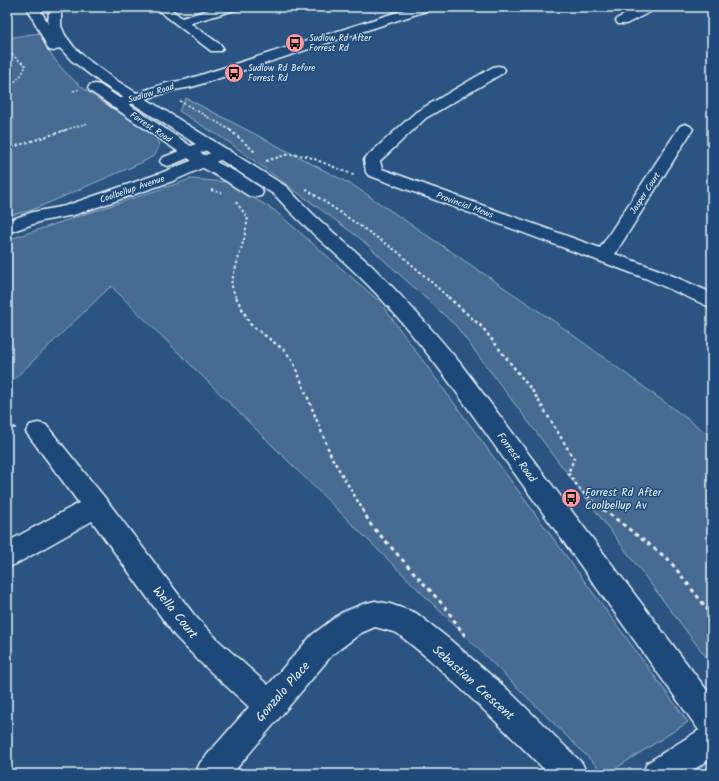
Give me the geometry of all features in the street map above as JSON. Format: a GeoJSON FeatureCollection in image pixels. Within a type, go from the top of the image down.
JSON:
{"type":"FeatureCollection","features":[{"type":"Feature","properties":{"kind":"street","name":"Forrest Road"},"geometry":{"type":"LineString","coordinates":[[33,7],[52,44],[67,65],[90,85],[204,162],[265,199],[300,213]]}},
{"type":"Feature","properties":{"kind":"street","name":"Forrest Road"},"geometry":{"type":"LineString","coordinates":[[52,7],[55,11],[56,30],[72,52],[82,62],[106,80],[281,191],[300,213],[369,275],[420,329],[478,404],[712,722]]}},
{"type":"Feature","properties":{"kind":"street"},"geometry":{"type":"LineString","coordinates":[[160,7],[216,48]]}},
{"type":"Feature","properties":{"kind":"street"},"geometry":{"type":"LineString","coordinates":[[181,22],[231,7]]}},
{"type":"Feature","properties":{"kind":"street","name":"Sudlow Road"},"geometry":{"type":"LineString","coordinates":[[120,106],[178,90],[187,84],[425,7]]}},
{"type":"Feature","properties":{"kind":"street"},"geometry":{"type":"LineString","coordinates":[[622,22],[650,7]]}},
{"type":"Feature","properties":{"kind":"street","name":"Provincial Mews"},"geometry":{"type":"LineString","coordinates":[[498,70],[421,115],[372,160],[374,172],[652,274],[712,301]]}},
{"type":"Feature","properties":{"kind":"street","name":"Jasper Court"},"geometry":{"type":"LineString","coordinates":[[604,256],[685,129]]}},
{"type":"Feature","properties":{"kind":"street","name":"Coolbellup Avenue"},"geometry":{"type":"LineString","coordinates":[[39,216],[59,204],[208,144]]}},
{"type":"Feature","properties":{"kind":"street","name":"Coolbellup Avenue"},"geometry":{"type":"LineString","coordinates":[[7,227],[39,216],[68,211],[167,177],[223,153]]}},
{"type":"Feature","properties":{"kind":"street","name":"Wella Court"},"geometry":{"type":"LineString","coordinates":[[38,432],[96,506],[166,603],[185,626],[210,652],[270,705]]}},
{"type":"Feature","properties":{"kind":"street"},"geometry":{"type":"LineString","coordinates":[[7,556],[96,506]]}},
{"type":"Feature","properties":{"kind":"street","name":"Sebastian Crescent"},"geometry":{"type":"LineString","coordinates":[[363,617],[375,614],[390,617],[406,623],[439,649],[492,697],[571,774]]}},
{"type":"Feature","properties":{"kind":"street","name":"Gonzalo Place"},"geometry":{"type":"LineString","coordinates":[[211,774],[322,645],[363,617]]}},
{"type":"Feature","properties":{"kind":"street"},"geometry":{"type":"LineString","coordinates":[[658,774],[712,740]]}},
{"type":"Feature","properties":{"kind":"path"},"geometry":{"type":"LineString","coordinates":[[7,48],[10,53],[26,66],[22,74],[7,90]]}},
{"type":"Feature","properties":{"kind":"path"},"geometry":{"type":"LineString","coordinates":[[177,99],[228,128],[260,156]]}},
{"type":"Feature","properties":{"kind":"path"},"geometry":{"type":"LineString","coordinates":[[7,149],[88,123]]}},
{"type":"Feature","properties":{"kind":"path"},"geometry":{"type":"LineString","coordinates":[[248,169],[266,161],[289,154],[307,156],[357,177],[378,181],[385,176]]}},
{"type":"Feature","properties":{"kind":"path"},"geometry":{"type":"LineString","coordinates":[[266,161],[272,165]]}},
{"type":"Feature","properties":{"kind":"path"},"geometry":{"type":"LineString","coordinates":[[227,196],[211,190],[232,178]]}},
{"type":"Feature","properties":{"kind":"path"},"geometry":{"type":"LineString","coordinates":[[303,186],[398,252],[482,327],[534,393],[574,459],[568,472],[581,491],[617,521],[669,560],[712,615]]}},
{"type":"Feature","properties":{"kind":"path"},"geometry":{"type":"LineString","coordinates":[[234,200],[248,218],[244,239],[232,279],[237,300],[250,324],[284,350],[293,362],[332,458],[371,525],[444,607],[468,639]]}},
{"type":"Feature","properties":{"kind":"shaded area"},"geometry":{"type":"Polygon","coordinates":[[[39,33],[53,57],[68,75],[104,103],[156,136],[159,146],[155,155],[143,162],[32,210],[7,216],[7,38],[39,33]]]}},
{"type":"Feature","properties":{"kind":"shaded area"},"geometry":{"type":"Polygon","coordinates":[[[186,98],[354,186],[558,324],[712,437],[712,665],[456,326],[361,239],[230,143],[179,111],[186,98]]]}},
{"type":"Feature","properties":{"kind":"shaded area"},"geometry":{"type":"Polygon","coordinates":[[[191,179],[226,182],[274,210],[379,301],[688,722],[605,774],[111,286],[7,386],[7,240],[191,179]]]}},
{"type":"Feature","properties":{"kind":"place","name":"Sudlow Rd After Forrest Rd"},"geometry":{"type":"Point","coordinates":[295,43]}},
{"type":"Feature","properties":{"kind":"place","name":"Sudlow Rd Before Forrest Rd"},"geometry":{"type":"Point","coordinates":[234,73]}},
{"type":"Feature","properties":{"kind":"place","name":"Forrest Rd After Coolbellup Av"},"geometry":{"type":"Point","coordinates":[571,498]}}]}
